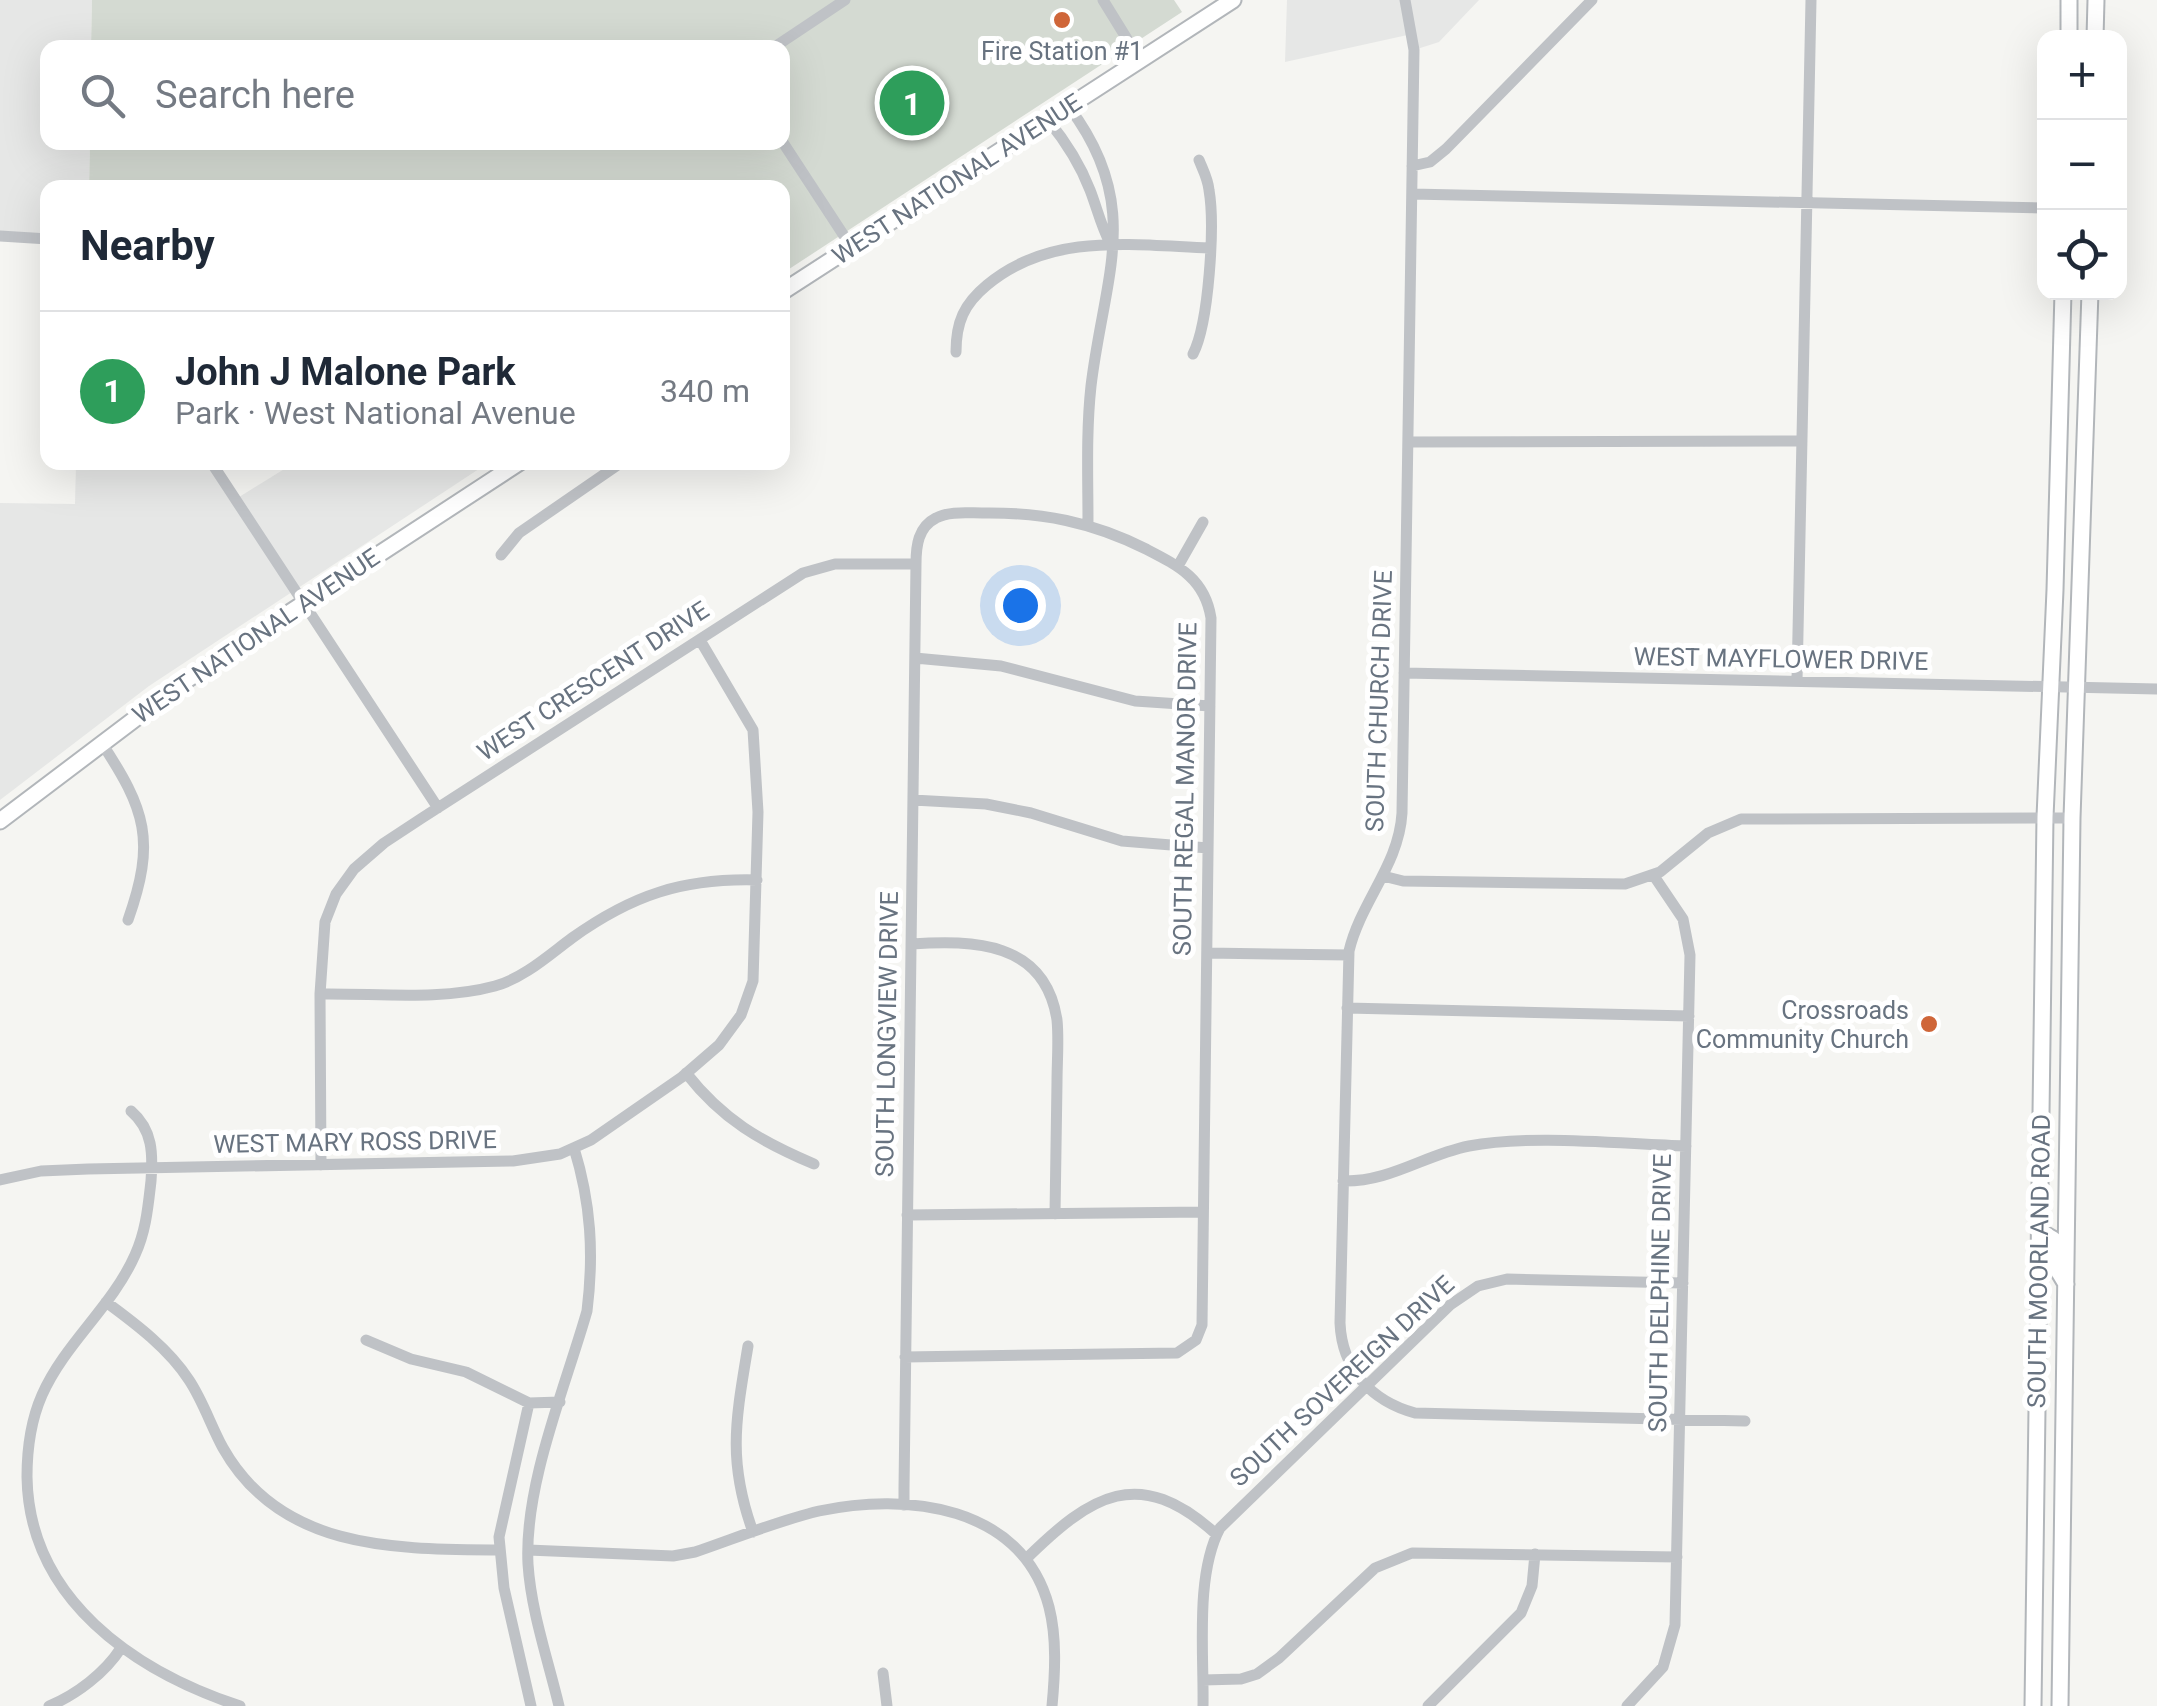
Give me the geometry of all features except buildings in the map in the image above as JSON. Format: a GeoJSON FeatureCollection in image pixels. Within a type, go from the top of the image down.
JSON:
{"type":"FeatureCollection","features":[{"type":"Feature","properties":{"kind":"main road","name":"WEST NATIONAL AVENUE"},"geometry":{"type":"LineString","coordinates":[[790,287],[1233,0]]}},
{"type":"Feature","properties":{"kind":"main road"},"geometry":{"type":"LineString","coordinates":[[2068,30],[2070,0]]}},
{"type":"Feature","properties":{"kind":"main road"},"geometry":{"type":"LineString","coordinates":[[2095,30],[2096,0]]}},
{"type":"Feature","properties":{"kind":"main road","name":"SOUTH MOORLAND ROAD"},"geometry":{"type":"LineString","coordinates":[[2032,1706],[2045,817],[2056,590],[2063,300]]}},
{"type":"Feature","properties":{"kind":"main road","name":"SOUTH MOORLAND ROAD"},"geometry":{"type":"LineString","coordinates":[[2060,1706],[2072,818],[2090,300]]}},
{"type":"Feature","properties":{"kind":"main road","name":"WEST NATIONAL AVENUE"},"geometry":{"type":"LineString","coordinates":[[0,821],[201,670],[508,470]]}},
{"type":"Feature","properties":{"kind":"main road"},"geometry":{"type":"LineString","coordinates":[[2039,1231],[2052,1239],[2054,1264],[2066,1284]]}},
{"type":"Feature","properties":{"kind":"main road"},"geometry":{"type":"LineString","coordinates":[[2039,1271],[2049,1318],[2065,1326]]}},
{"type":"Feature","properties":{"kind":"street"},"geometry":{"type":"LineString","coordinates":[[784,40],[845,0]]}},
{"type":"Feature","properties":{"kind":"street"},"geometry":{"type":"LineString","coordinates":[[1103,0],[1140,60]]}},
{"type":"Feature","properties":{"kind":"street","name":"SOUTH CHURCH DRIVE"},"geometry":{"type":"LineString","coordinates":[[1366,1386],[1348,1360],[1340,1330],[1347,1008],[1349,955],[1362,911],[1394,857],[1401,829],[1414,50],[1405,0]]}},
{"type":"Feature","properties":{"kind":"street"},"geometry":{"type":"LineString","coordinates":[[1412,166],[1424,165],[1446,148],[1592,0]]}},
{"type":"Feature","properties":{"kind":"street"},"geometry":{"type":"LineString","coordinates":[[1797,681],[1811,0]]}},
{"type":"Feature","properties":{"kind":"street"},"geometry":{"type":"LineString","coordinates":[[1069,107],[1096,148],[1112,195],[1116,224],[1110,244],[1107,297],[1088,418],[1088,524]]}},
{"type":"Feature","properties":{"kind":"street"},"geometry":{"type":"LineString","coordinates":[[1048,120],[1083,172],[1110,244]]}},
{"type":"Feature","properties":{"kind":"street"},"geometry":{"type":"LineString","coordinates":[[788,150],[852,248]]}},
{"type":"Feature","properties":{"kind":"street"},"geometry":{"type":"LineString","coordinates":[[1193,354],[1205,322],[1209,248],[1210,194],[1198,160]]}},
{"type":"Feature","properties":{"kind":"street"},"geometry":{"type":"LineString","coordinates":[[1412,194],[2037,208]]}},
{"type":"Feature","properties":{"kind":"street"},"geometry":{"type":"LineString","coordinates":[[0,236],[40,238]]}},
{"type":"Feature","properties":{"kind":"street"},"geometry":{"type":"LineString","coordinates":[[956,352],[958,324],[964,308],[996,278],[1047,253],[1110,244],[1209,248]]}},
{"type":"Feature","properties":{"kind":"street"},"geometry":{"type":"LineString","coordinates":[[1408,442],[1802,442]]}},
{"type":"Feature","properties":{"kind":"street"},"geometry":{"type":"LineString","coordinates":[[216,470],[438,808]]}},
{"type":"Feature","properties":{"kind":"street"},"geometry":{"type":"LineString","coordinates":[[501,555],[519,533],[610,470]]}},
{"type":"Feature","properties":{"kind":"street","name":"SOUTH REGAL MANOR DRIVE"},"geometry":{"type":"LineString","coordinates":[[906,1356],[1177,1354],[1192,1344],[1202,1325],[1210,706],[1209,604],[1201,587],[1178,566],[1088,524],[1008,513],[945,514],[931,521],[918,540],[916,564]]}},
{"type":"Feature","properties":{"kind":"street"},"geometry":{"type":"LineString","coordinates":[[1178,566],[1203,522]]}},
{"type":"Feature","properties":{"kind":"street","name":"WEST CRESCENT DRIVE"},"geometry":{"type":"LineString","coordinates":[[320,994],[321,943],[336,894],[354,869],[384,844],[775,590],[822,565],[916,564]]}},
{"type":"Feature","properties":{"kind":"street","name":"SOUTH LONGVIEW DRIVE"},"geometry":{"type":"LineString","coordinates":[[904,1505],[916,564]]}},
{"type":"Feature","properties":{"kind":"street","name":"WEST MARY ROSS DRIVE"},"geometry":{"type":"LineString","coordinates":[[0,1180],[41,1172],[512,1161],[560,1154],[591,1140],[686,1073],[718,1045],[740,1014],[753,982],[757,880],[753,730],[700,640]]}},
{"type":"Feature","properties":{"kind":"street"},"geometry":{"type":"LineString","coordinates":[[914,658],[1002,666],[1134,701],[1210,706]]}},
{"type":"Feature","properties":{"kind":"street","name":"WEST MAYFLOWER DRIVE"},"geometry":{"type":"LineString","coordinates":[[1404,673],[2157,688]]}},
{"type":"Feature","properties":{"kind":"street"},"geometry":{"type":"LineString","coordinates":[[101,742],[133,794],[143,826],[142,874],[128,920]]}},
{"type":"Feature","properties":{"kind":"street"},"geometry":{"type":"LineString","coordinates":[[913,800],[986,804],[1031,812],[1122,841],[1208,848]]}},
{"type":"Feature","properties":{"kind":"street"},"geometry":{"type":"LineString","coordinates":[[1383,876],[1403,880],[1612,885],[1654,876],[1708,833],[1741,819],[2072,818]]}},
{"type":"Feature","properties":{"kind":"street","name":"SOUTH DELPHINE DRIVE"},"geometry":{"type":"LineString","coordinates":[[1627,1706],[1642,1701],[1663,1667],[1673,1640],[1677,1557],[1688,937],[1677,908],[1654,876]]}},
{"type":"Feature","properties":{"kind":"street"},"geometry":{"type":"LineString","coordinates":[[321,1165],[320,994],[463,992],[497,986],[524,973],[591,925],[641,896],[714,880],[757,880]]}},
{"type":"Feature","properties":{"kind":"street"},"geometry":{"type":"LineString","coordinates":[[911,944],[982,943],[1000,948],[1024,962],[1047,990],[1058,1031],[1055,1214]]}},
{"type":"Feature","properties":{"kind":"street"},"geometry":{"type":"LineString","coordinates":[[1206,953],[1349,955]]}},
{"type":"Feature","properties":{"kind":"street"},"geometry":{"type":"LineString","coordinates":[[1347,1008],[1689,1016]]}},
{"type":"Feature","properties":{"kind":"street"},"geometry":{"type":"LineString","coordinates":[[686,1073],[717,1109],[740,1128],[814,1164]]}},
{"type":"Feature","properties":{"kind":"street"},"geometry":{"type":"LineString","coordinates":[[131,1111],[148,1132],[152,1168],[147,1221],[136,1254],[59,1364],[42,1396],[31,1428],[28,1498],[33,1526],[47,1564],[65,1594],[90,1622],[121,1648],[194,1691],[240,1706]]}},
{"type":"Feature","properties":{"kind":"street"},"geometry":{"type":"LineString","coordinates":[[1343,1182],[1374,1180],[1444,1152],[1490,1143],[1686,1146]]}},
{"type":"Feature","properties":{"kind":"street"},"geometry":{"type":"LineString","coordinates":[[559,1706],[530,1579],[528,1550],[534,1492],[587,1311],[593,1248],[585,1188],[574,1148]]}},
{"type":"Feature","properties":{"kind":"street"},"geometry":{"type":"LineString","coordinates":[[907,1215],[1203,1212]]}},
{"type":"Feature","properties":{"kind":"street","name":"SOUTH SOVEREIGN DRIVE"},"geometry":{"type":"LineString","coordinates":[[1216,1534],[1230,1516],[1450,1305],[1478,1286],[1507,1279],[1683,1283]]}},
{"type":"Feature","properties":{"kind":"street"},"geometry":{"type":"LineString","coordinates":[[106,1302],[172,1358],[190,1381],[224,1449],[246,1482],[273,1508],[303,1525],[346,1539],[398,1546],[500,1550]]}},
{"type":"Feature","properties":{"kind":"street"},"geometry":{"type":"LineString","coordinates":[[366,1340],[410,1359],[466,1372],[529,1403],[560,1402]]}},
{"type":"Feature","properties":{"kind":"street"},"geometry":{"type":"LineString","coordinates":[[748,1346],[735,1424],[735,1461],[753,1532]]}},
{"type":"Feature","properties":{"kind":"street"},"geometry":{"type":"LineString","coordinates":[[1366,1386],[1390,1404],[1415,1413],[1745,1421]]}},
{"type":"Feature","properties":{"kind":"street"},"geometry":{"type":"LineString","coordinates":[[529,1403],[507,1498],[500,1550],[504,1588],[530,1706]]}},
{"type":"Feature","properties":{"kind":"street"},"geometry":{"type":"LineString","coordinates":[[1026,1559],[1080,1510],[1118,1496],[1148,1495],[1172,1502],[1216,1534],[1206,1579],[1203,1706]]}},
{"type":"Feature","properties":{"kind":"street"},"geometry":{"type":"LineString","coordinates":[[528,1550],[674,1556],[820,1511],[904,1505],[946,1509],[972,1517],[999,1533],[1026,1559],[1044,1591],[1054,1628],[1052,1706]]}},
{"type":"Feature","properties":{"kind":"street"},"geometry":{"type":"LineString","coordinates":[[1204,1680],[1241,1680],[1269,1667],[1366,1575],[1394,1558],[1426,1552],[1677,1557]]}},
{"type":"Feature","properties":{"kind":"street"},"geometry":{"type":"LineString","coordinates":[[1428,1706],[1521,1613],[1532,1586],[1535,1554]]}},
{"type":"Feature","properties":{"kind":"street"},"geometry":{"type":"LineString","coordinates":[[48,1706],[88,1682],[121,1648]]}},
{"type":"Feature","properties":{"kind":"street"},"geometry":{"type":"LineString","coordinates":[[883,1673],[887,1706]]}},
{"type":"Feature","properties":{"kind":"shaded area"},"geometry":{"type":"Polygon","coordinates":[[[0,0],[92,0],[91,40],[40,40],[40,150],[90,150],[89,180],[40,180],[40,239],[0,236],[0,0]]]}},
{"type":"Feature","properties":{"kind":"shaded area"},"geometry":{"type":"Polygon","coordinates":[[[92,0],[1174,0],[1182,12],[790,268],[790,180],[89,180],[90,150],[790,150],[790,40],[91,40],[92,0]]]}},
{"type":"Feature","properties":{"kind":"shaded area"},"geometry":{"type":"Polygon","coordinates":[[[1287,0],[1479,0],[1439,42],[1414,50],[1412,34],[1285,62],[1287,0]]]}},
{"type":"Feature","properties":{"kind":"shaded area"},"geometry":{"type":"Polygon","coordinates":[[[76,470],[210,470],[231,502],[283,470],[477,470],[149,686],[0,800],[0,503],[75,504],[76,470]]]}},
{"type":"Feature","properties":{"kind":"place","name":"Fire Station #1"},"geometry":{"type":"Point","coordinates":[1062,20]}},
{"type":"Feature","properties":{"kind":"place","name":"John J Malone Park"},"geometry":{"type":"Point","coordinates":[912,103]}},
{"type":"Feature","properties":{"kind":"place","name":"Crossroads Community Church"},"geometry":{"type":"Point","coordinates":[1929,1024]}}]}
